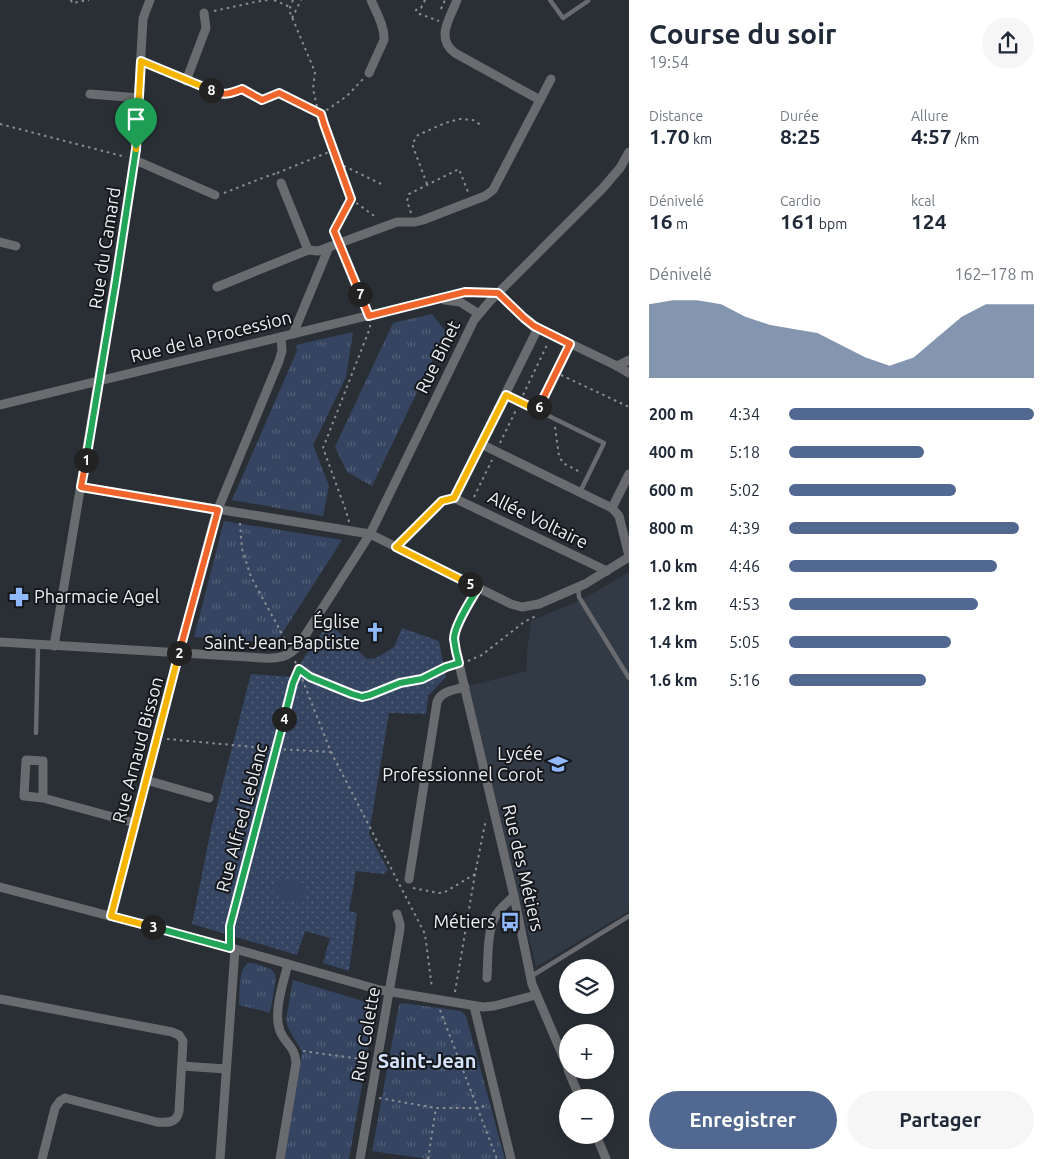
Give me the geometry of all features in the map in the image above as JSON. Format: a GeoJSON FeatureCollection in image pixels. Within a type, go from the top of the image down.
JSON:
{"type":"FeatureCollection","features":[{"type":"Feature","properties":{"kind":"street","name":"Rue du Camard"},"geometry":{"type":"LineString","coordinates":[[54,646],[135,160],[143,19],[150,0]]}},
{"type":"Feature","properties":{"kind":"street"},"geometry":{"type":"LineString","coordinates":[[369,73],[385,37],[371,0]]}},
{"type":"Feature","properties":{"kind":"street"},"geometry":{"type":"LineString","coordinates":[[457,0],[445,33],[446,45],[452,51],[540,100]]}},
{"type":"Feature","properties":{"kind":"street"},"geometry":{"type":"LineString","coordinates":[[186,80],[206,28],[204,13]]}},
{"type":"Feature","properties":{"kind":"street"},"geometry":{"type":"LineString","coordinates":[[141,61],[221,94],[242,89]]}},
{"type":"Feature","properties":{"kind":"street"},"geometry":{"type":"LineString","coordinates":[[217,287],[308,250],[318,251],[401,221],[415,222],[485,196],[493,190],[551,79]]}},
{"type":"Feature","properties":{"kind":"street"},"geometry":{"type":"LineString","coordinates":[[90,94],[139,98]]}},
{"type":"Feature","properties":{"kind":"street","name":"Rue Binet"},"geometry":{"type":"LineString","coordinates":[[292,652],[299,645],[370,534],[468,332],[479,314],[602,189],[620,168],[629,152]]}},
{"type":"Feature","properties":{"kind":"street"},"geometry":{"type":"LineString","coordinates":[[135,160],[215,195]]}},
{"type":"Feature","properties":{"kind":"street"},"geometry":{"type":"LineString","coordinates":[[281,183],[308,250]]}},
{"type":"Feature","properties":{"kind":"street"},"geometry":{"type":"LineString","coordinates":[[0,242],[16,246]]}},
{"type":"Feature","properties":{"kind":"street"},"geometry":{"type":"LineString","coordinates":[[293,334],[329,247]]}},
{"type":"Feature","properties":{"kind":"street","name":"Rue de la Procession"},"geometry":{"type":"LineString","coordinates":[[0,405],[430,301],[471,292],[498,293]]}},
{"type":"Feature","properties":{"kind":"street"},"geometry":{"type":"LineString","coordinates":[[498,293],[524,318],[538,328],[629,372]]}},
{"type":"Feature","properties":{"kind":"street","name":"Rue de la Procession"},"geometry":{"type":"LineString","coordinates":[[430,301],[454,301],[464,304],[479,314]]}},
{"type":"Feature","properties":{"kind":"street"},"geometry":{"type":"LineString","coordinates":[[454,498],[538,328]]}},
{"type":"Feature","properties":{"kind":"street","name":"Rue Arnaud Bisson"},"geometry":{"type":"LineString","coordinates":[[111,916],[218,510],[279,361],[282,351],[281,337]]}},
{"type":"Feature","properties":{"kind":"street"},"geometry":{"type":"LineString","coordinates":[[617,366],[629,360]]}},
{"type":"Feature","properties":{"kind":"street"},"geometry":{"type":"LineString","coordinates":[[81,487],[370,534],[514,606],[525,607],[538,604],[578,587],[629,557],[620,520],[612,508],[481,444]]}},
{"type":"Feature","properties":{"kind":"street"},"geometry":{"type":"LineString","coordinates":[[612,508],[629,474]]}},
{"type":"Feature","properties":{"kind":"street","name":"Allée Voltaire"},"geometry":{"type":"LineString","coordinates":[[454,498],[607,571]]}},
{"type":"Feature","properties":{"kind":"street","name":"Rue des Métiers"},"geometry":{"type":"LineString","coordinates":[[478,588],[458,626],[455,642],[514,896],[530,977],[559,1048]]}},
{"type":"Feature","properties":{"kind":"street"},"geometry":{"type":"LineString","coordinates":[[0,642],[270,658],[282,657],[292,652]]}},
{"type":"Feature","properties":{"kind":"street"},"geometry":{"type":"LineString","coordinates":[[409,879],[438,698],[445,693],[465,687]]}},
{"type":"Feature","properties":{"kind":"street"},"geometry":{"type":"LineString","coordinates":[[43,798],[44,761],[26,760],[24,796],[43,798],[135,823]]}},
{"type":"Feature","properties":{"kind":"street"},"geometry":{"type":"LineString","coordinates":[[146,780],[209,798]]}},
{"type":"Feature","properties":{"kind":"street"},"geometry":{"type":"LineString","coordinates":[[0,887],[232,948],[389,992],[474,1006],[489,1006],[536,995]]}},
{"type":"Feature","properties":{"kind":"street"},"geometry":{"type":"LineString","coordinates":[[487,978],[490,932],[493,920],[501,908],[514,896]]}},
{"type":"Feature","properties":{"kind":"street","name":"Rue Colette"},"geometry":{"type":"LineString","coordinates":[[360,1159],[400,929],[397,914]]}},
{"type":"Feature","properties":{"kind":"street"},"geometry":{"type":"LineString","coordinates":[[220,1159],[232,948]]}},
{"type":"Feature","properties":{"kind":"street"},"geometry":{"type":"LineString","coordinates":[[280,1159],[296,1063],[292,1049],[280,1032],[278,1021],[281,994],[288,964]]}},
{"type":"Feature","properties":{"kind":"street"},"geometry":{"type":"LineString","coordinates":[[0,999],[176,1033],[183,1041],[179,1115],[173,1121],[157,1122],[65,1098],[55,1108],[42,1159]]}},
{"type":"Feature","properties":{"kind":"street"},"geometry":{"type":"LineString","coordinates":[[474,1006],[511,1159]]}},
{"type":"Feature","properties":{"kind":"street"},"geometry":{"type":"LineString","coordinates":[[182,1066],[226,1069]]}},
{"type":"Feature","properties":{"kind":"street"},"geometry":{"type":"LineString","coordinates":[[600,1144],[606,1159]]}},
{"type":"Feature","properties":{"kind":"lane"},"geometry":{"type":"LineString","coordinates":[[550,0],[563,18],[588,1]]}},
{"type":"Feature","properties":{"kind":"lane"},"geometry":{"type":"LineString","coordinates":[[537,410],[570,344]]}},
{"type":"Feature","properties":{"kind":"lane"},"geometry":{"type":"LineString","coordinates":[[506,395],[604,443],[580,492]]}},
{"type":"Feature","properties":{"kind":"lane"},"geometry":{"type":"LineString","coordinates":[[578,587],[579,597],[629,678]]}},
{"type":"Feature","properties":{"kind":"lane"},"geometry":{"type":"LineString","coordinates":[[36,733],[38,645]]}},
{"type":"Feature","properties":{"kind":"lane"},"geometry":{"type":"LineString","coordinates":[[530,977],[629,916]]}},
{"type":"Feature","properties":{"kind":"path"},"geometry":{"type":"LineString","coordinates":[[71,0],[72,3],[89,0]]}},
{"type":"Feature","properties":{"kind":"path"},"geometry":{"type":"LineString","coordinates":[[204,13],[268,0]]}},
{"type":"Feature","properties":{"kind":"path"},"geometry":{"type":"LineString","coordinates":[[274,0],[290,7]]}},
{"type":"Feature","properties":{"kind":"path"},"geometry":{"type":"LineString","coordinates":[[293,0],[289,10],[316,72],[313,89],[351,199],[377,218],[382,228]]}},
{"type":"Feature","properties":{"kind":"path"},"geometry":{"type":"LineString","coordinates":[[292,18],[301,0]]}},
{"type":"Feature","properties":{"kind":"path"},"geometry":{"type":"LineString","coordinates":[[424,0],[421,8],[416,10],[417,13],[448,24]]}},
{"type":"Feature","properties":{"kind":"path"},"geometry":{"type":"LineString","coordinates":[[320,112],[347,96],[369,73]]}},
{"type":"Feature","properties":{"kind":"path"},"geometry":{"type":"LineString","coordinates":[[242,89],[262,100],[279,93],[320,112]]}},
{"type":"Feature","properties":{"kind":"path"},"geometry":{"type":"LineString","coordinates":[[427,184],[412,144],[418,136],[444,122],[460,119],[473,120],[481,125]]}},
{"type":"Feature","properties":{"kind":"path"},"geometry":{"type":"LineString","coordinates":[[0,124],[135,160]]}},
{"type":"Feature","properties":{"kind":"path"},"geometry":{"type":"LineString","coordinates":[[215,195],[220,195],[264,176],[277,173],[334,150]]}},
{"type":"Feature","properties":{"kind":"path"},"geometry":{"type":"LineString","coordinates":[[338,163],[381,184]]}},
{"type":"Feature","properties":{"kind":"path"},"geometry":{"type":"LineString","coordinates":[[415,222],[407,201],[409,194],[459,169],[471,201]]}},
{"type":"Feature","properties":{"kind":"path"},"geometry":{"type":"LineString","coordinates":[[277,173],[281,183]]}},
{"type":"Feature","properties":{"kind":"path"},"geometry":{"type":"LineString","coordinates":[[351,199],[334,231],[369,316],[370,328],[323,448],[346,510],[351,531]]}},
{"type":"Feature","properties":{"kind":"path"},"geometry":{"type":"LineString","coordinates":[[470,506],[552,335]]}},
{"type":"Feature","properties":{"kind":"path"},"geometry":{"type":"LineString","coordinates":[[556,373],[629,407]]}},
{"type":"Feature","properties":{"kind":"path"},"geometry":{"type":"LineString","coordinates":[[553,418],[559,456],[563,463],[588,476]]}},
{"type":"Feature","properties":{"kind":"path"},"geometry":{"type":"LineString","coordinates":[[396,547],[442,501],[454,498]]}},
{"type":"Feature","properties":{"kind":"path"},"geometry":{"type":"LineString","coordinates":[[239,513],[242,549],[251,577],[292,652]]}},
{"type":"Feature","properties":{"kind":"path"},"geometry":{"type":"LineString","coordinates":[[459,663],[473,660],[482,655],[524,622],[540,614]]}},
{"type":"Feature","properties":{"kind":"path","name":"Rue Alfred Leblanc"},"geometry":{"type":"LineString","coordinates":[[232,948],[230,926],[293,683],[299,669],[310,677],[362,697],[400,683],[422,679],[459,663]]}},
{"type":"Feature","properties":{"kind":"path"},"geometry":{"type":"LineString","coordinates":[[157,739],[331,752]]}},
{"type":"Feature","properties":{"kind":"path"},"geometry":{"type":"LineString","coordinates":[[455,994],[486,816]]}},
{"type":"Feature","properties":{"kind":"path"},"geometry":{"type":"LineString","coordinates":[[400,886],[439,893],[445,892],[475,874]]}},
{"type":"Feature","properties":{"kind":"path"},"geometry":{"type":"LineString","coordinates":[[292,1049],[378,1061]]}},
{"type":"Feature","properties":{"kind":"path"},"geometry":{"type":"LineString","coordinates":[[371,1097],[436,1108],[477,1108],[498,1102]]}},
{"type":"Feature","properties":{"kind":"path"},"geometry":{"type":"LineString","coordinates":[[428,1159],[436,1108]]}},
{"type":"Feature","properties":{"kind":"shaded area","name":"Lycée Professionnel Corot"},"geometry":{"type":"Polygon","coordinates":[[[629,572],[629,911],[536,967],[469,686],[527,671],[527,652],[531,621],[585,598],[629,572]]]}},
{"type":"Feature","properties":{"kind":"green space"},"geometry":{"type":"Polygon","coordinates":[[[432,314],[446,332],[372,486],[347,472],[335,447],[393,323],[432,314]]]}},
{"type":"Feature","properties":{"kind":"green space"},"geometry":{"type":"Polygon","coordinates":[[[353,332],[346,377],[313,445],[329,486],[323,516],[232,500],[297,351],[296,345],[353,332]]]}},
{"type":"Feature","properties":{"kind":"green space"},"geometry":{"type":"Polygon","coordinates":[[[224,521],[342,540],[276,643],[194,637],[224,521]]]}},
{"type":"Feature","properties":{"kind":"green space"},"geometry":{"type":"Polygon","coordinates":[[[329,623],[367,659],[376,658],[394,647],[402,628],[439,641],[446,677],[428,696],[426,714],[389,713],[369,834],[388,870],[384,874],[356,871],[349,911],[357,913],[349,971],[323,963],[330,938],[305,931],[297,955],[192,924],[211,829],[251,674],[293,677],[305,656],[329,623]]]}},
{"type":"Feature","properties":{"kind":"green space"},"geometry":{"type":"Polygon","coordinates":[[[276,878],[306,884],[303,903],[272,895],[276,878]]]}},
{"type":"Feature","properties":{"kind":"green space"},"geometry":{"type":"Polygon","coordinates":[[[248,963],[271,969],[275,974],[276,979],[270,1013],[239,1005],[241,976],[248,963]]]}},
{"type":"Feature","properties":{"kind":"green space"},"geometry":{"type":"Polygon","coordinates":[[[293,980],[376,1005],[349,1159],[284,1159],[302,1052],[286,1020],[293,980]]]}},
{"type":"Feature","properties":{"kind":"green space"},"geometry":{"type":"Polygon","coordinates":[[[402,1003],[461,1011],[466,1016],[505,1159],[428,1159],[372,1151],[399,1005],[402,1003]]]}},
{"type":"Feature","properties":{"kind":"place","name":"Pharmacie Agel"},"geometry":{"type":"Point","coordinates":[19,597]}},
{"type":"Feature","properties":{"kind":"place","name":"Église Saint-Jean-Baptiste"},"geometry":{"type":"Point","coordinates":[375,632]}},
{"type":"Feature","properties":{"kind":"place","name":"Lycée Professionnel Corot"},"geometry":{"type":"Point","coordinates":[558,764]}},
{"type":"Feature","properties":{"kind":"place","name":"Métiers"},"geometry":{"type":"Point","coordinates":[510,922]}},
{"type":"Feature","properties":{"kind":"district","name":"Saint-Jean"},"geometry":{"type":"Point","coordinates":[427,1061]}},
{"type":"Feature","properties":{"kind":"route"},"geometry":{"type":"LineString","coordinates":[[141,61],[217,93],[226,94],[242,89],[262,100],[279,93],[321,114],[351,199],[334,231],[369,316],[465,292],[498,293],[534,326],[570,344],[537,410],[506,395],[454,498],[442,501],[396,547],[478,588],[455,635],[459,663],[422,679],[393,685],[362,697],[310,677],[299,669],[293,683],[230,926],[230,948],[111,916],[218,510],[81,487],[136,149],[141,61]]}}]}
